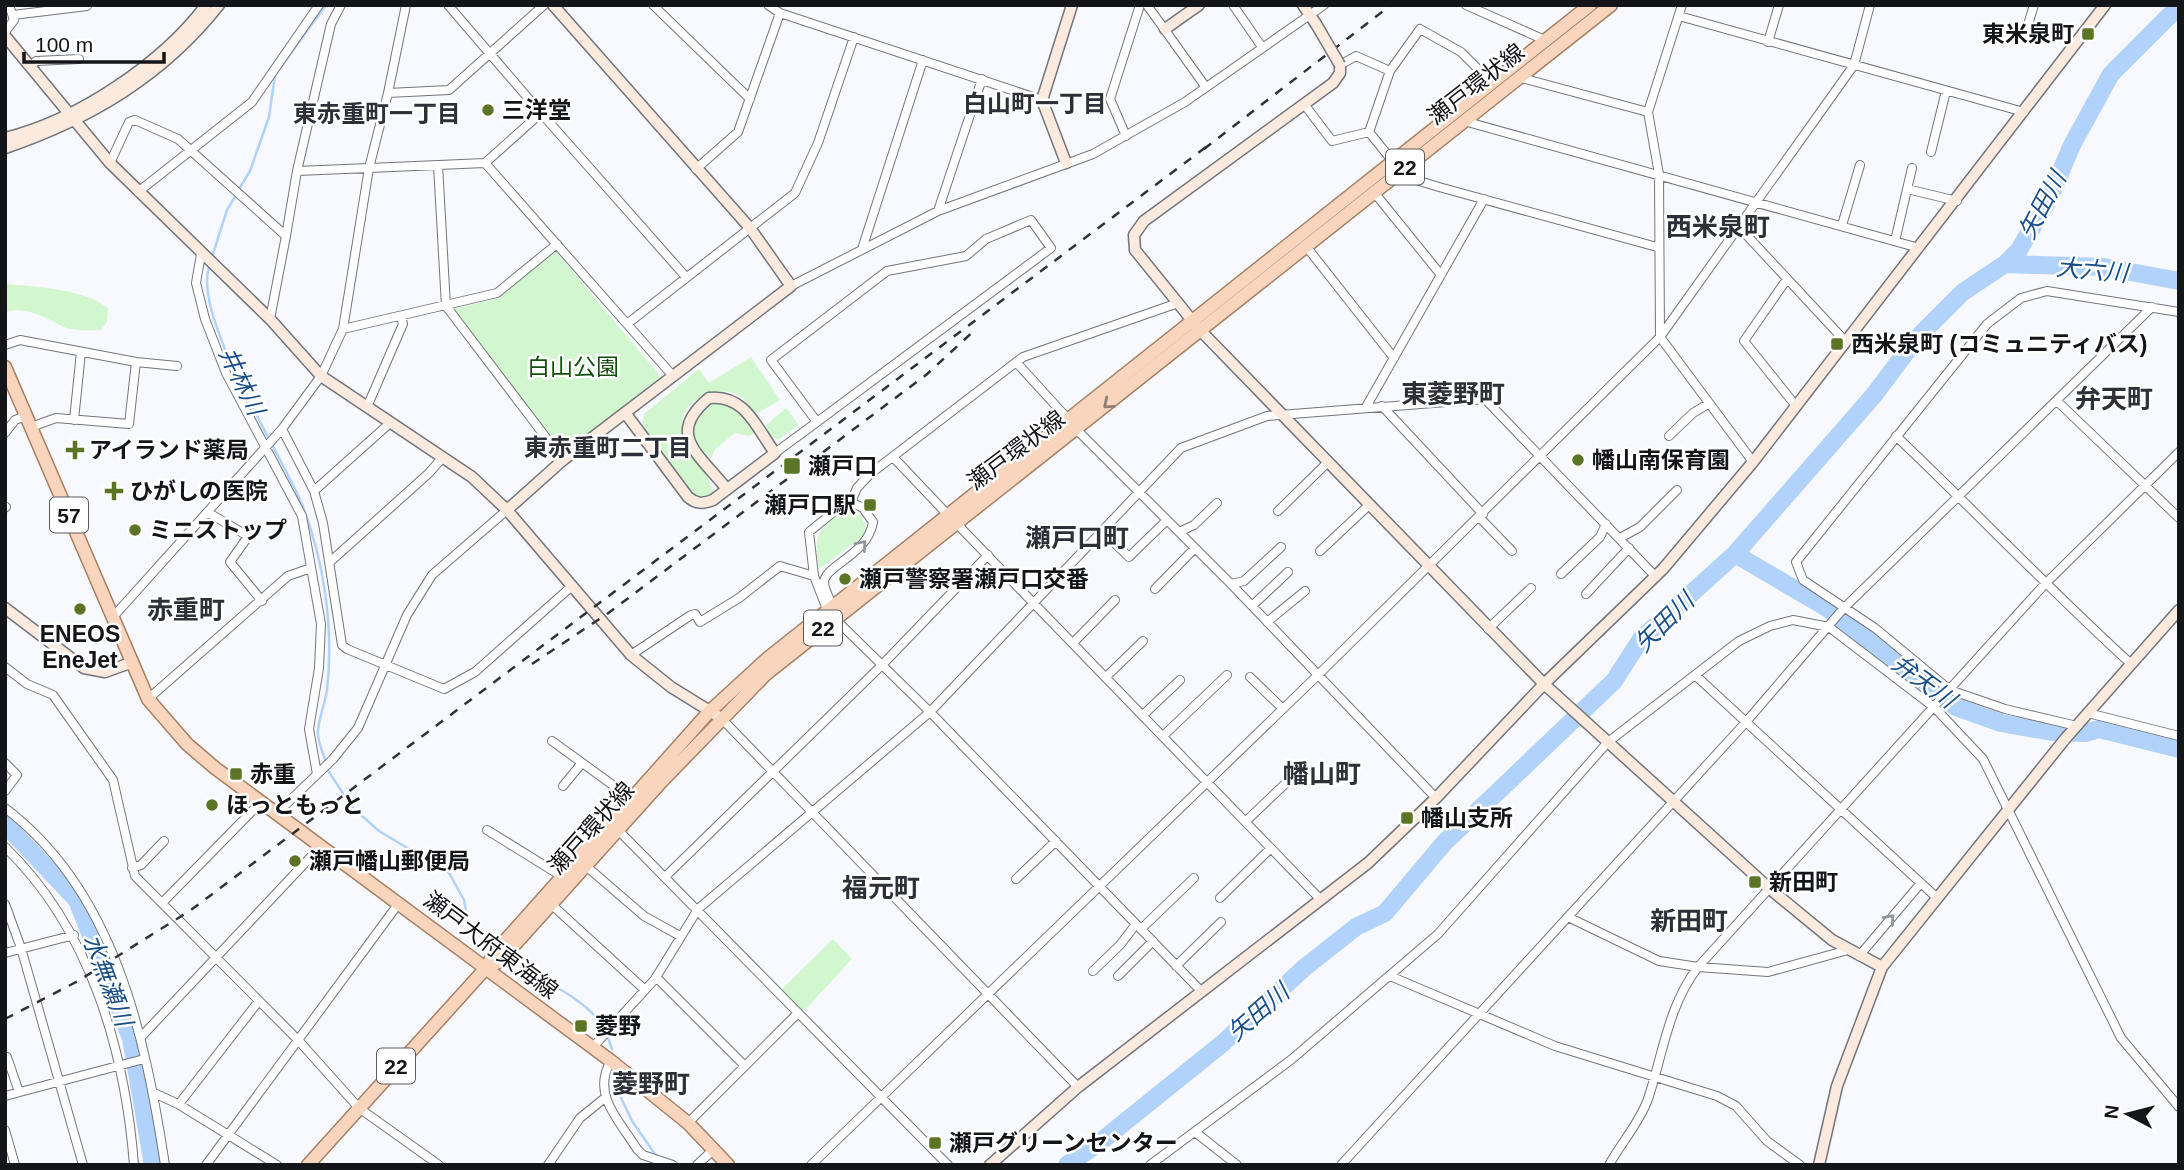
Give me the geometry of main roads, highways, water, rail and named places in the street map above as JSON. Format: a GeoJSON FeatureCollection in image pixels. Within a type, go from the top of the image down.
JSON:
{"type":"FeatureCollection","features":[{"type":"Feature","properties":{"kind":"main road","name":"瀬戸環状線"},"geometry":{"type":"LineString","coordinates":[[952,519],[1068,419],[1306,245],[1373,191],[1492,83],[1590,5]]}},
{"type":"Feature","properties":{"kind":"main road","name":"瀬戸環状線"},"geometry":{"type":"LineString","coordinates":[[308,1165],[486,968],[495,952],[709,712],[768,658],[833,612],[952,519],[1077,430],[1196,326],[1397,167],[1462,121],[1611,5]]}},
{"type":"Feature","properties":{"kind":"main road","name":"瀬戸大府東海線"},"geometry":{"type":"LineString","coordinates":[[5,367],[148,699],[187,744],[486,968],[596,1044],[611,1061],[688,1123],[728,1165]]}},
{"type":"Feature","properties":{"kind":"main road","name":"瀬戸環状線"},"geometry":{"type":"LineString","coordinates":[[486,968],[500,961],[721,718],[833,612]]}},
{"type":"Feature","properties":{"kind":"waterway","name":"井林川"},"geometry":{"type":"LineString","coordinates":[[239,189],[250,171],[269,117],[275,75],[326,5]]}},
{"type":"Feature","properties":{"kind":"waterway","name":"矢田川"},"geometry":{"type":"LineString","coordinates":[[1067,1165],[1100,1142],[1223,1043],[1304,968],[1356,927],[1385,913],[1444,843],[1614,681],[1641,639],[1735,554],[1874,395],[1916,339],[1963,292],[2005,264],[2019,250],[2049,199],[2072,145],[2111,74],[2179,6]]}},
{"type":"Feature","properties":{"kind":"waterway","name":"井林川"},"geometry":{"type":"LineString","coordinates":[[212,257],[227,210],[236,195]]}},
{"type":"Feature","properties":{"kind":"waterway","name":"大六川"},"geometry":{"type":"LineString","coordinates":[[2005,264],[2104,267],[2179,281]]}},
{"type":"Feature","properties":{"kind":"waterway","name":"井林川"},"geometry":{"type":"LineString","coordinates":[[209,267],[207,289],[225,350],[301,502],[316,547],[328,618],[327,690],[318,731],[326,762]]}},
{"type":"Feature","properties":{"kind":"waterway","name":"弁天川"},"geometry":{"type":"LineString","coordinates":[[1735,554],[1827,608],[1956,707],[2001,723],[2052,732],[2085,733],[2099,729],[2179,749]]}},
{"type":"Feature","properties":{"kind":"waterway"},"geometry":{"type":"LineString","coordinates":[[327,769],[352,807],[379,831],[449,873],[464,900],[469,927]]}},
{"type":"Feature","properties":{"kind":"waterway","name":"水無瀬川"},"geometry":{"type":"LineString","coordinates":[[5,824],[77,900],[131,1038],[153,1165]]}},
{"type":"Feature","properties":{"kind":"waterway"},"geometry":{"type":"LineString","coordinates":[[521,968],[578,1001],[605,1029]]}},
{"type":"Feature","properties":{"kind":"waterway"},"geometry":{"type":"LineString","coordinates":[[607,1035],[612,1049]]}},
{"type":"Feature","properties":{"kind":"waterway"},"geometry":{"type":"LineString","coordinates":[[616,1087],[632,1121],[657,1157]]}},
{"type":"Feature","properties":{"kind":"railway"},"geometry":{"type":"LineString","coordinates":[[1204,149],[1391,5]]}},
{"type":"Feature","properties":{"kind":"railway"},"geometry":{"type":"LineString","coordinates":[[5,1019],[78,981],[191,910],[1210,144]]}},
{"type":"Feature","properties":{"kind":"railway"},"geometry":{"type":"LineString","coordinates":[[532,664],[607,614],[926,375],[976,329]]}},
{"type":"Feature","properties":{"kind":"place","name":"東米泉町"},"geometry":{"type":"Point","coordinates":[2088,34]}},
{"type":"Feature","properties":{"kind":"place","name":"三洋堂"},"geometry":{"type":"Point","coordinates":[488,110]}},
{"type":"Feature","properties":{"kind":"place","name":"西米泉町 (コミュニティバス)"},"geometry":{"type":"Point","coordinates":[1837,344]}},
{"type":"Feature","properties":{"kind":"place","name":"アイランド薬局"},"geometry":{"type":"Point","coordinates":[75,450]}},
{"type":"Feature","properties":{"kind":"place","name":"幡山南保育園"},"geometry":{"type":"Point","coordinates":[1578,460]}},
{"type":"Feature","properties":{"kind":"place","name":"瀬戸口"},"geometry":{"type":"Point","coordinates":[792,466]}},
{"type":"Feature","properties":{"kind":"place","name":"ひがしの医院"},"geometry":{"type":"Point","coordinates":[114,491]}},
{"type":"Feature","properties":{"kind":"place","name":"瀬戸口駅"},"geometry":{"type":"Point","coordinates":[870,505]}},
{"type":"Feature","properties":{"kind":"place","name":"ミニストップ"},"geometry":{"type":"Point","coordinates":[135,530]}},
{"type":"Feature","properties":{"kind":"place","name":"瀬戸警察署瀬戸口交番"},"geometry":{"type":"Point","coordinates":[845,579]}},
{"type":"Feature","properties":{"kind":"place","name":"ENEOS EneJet"},"geometry":{"type":"Point","coordinates":[80,609]}},
{"type":"Feature","properties":{"kind":"place","name":"赤重"},"geometry":{"type":"Point","coordinates":[236,774]}},
{"type":"Feature","properties":{"kind":"place","name":"ほっともっと"},"geometry":{"type":"Point","coordinates":[212,805]}},
{"type":"Feature","properties":{"kind":"place","name":"幡山支所"},"geometry":{"type":"Point","coordinates":[1407,818]}},
{"type":"Feature","properties":{"kind":"place","name":"瀬戸幡山郵便局"},"geometry":{"type":"Point","coordinates":[295,861]}},
{"type":"Feature","properties":{"kind":"place","name":"新田町"},"geometry":{"type":"Point","coordinates":[1755,882]}},
{"type":"Feature","properties":{"kind":"place","name":"菱野"},"geometry":{"type":"Point","coordinates":[581,1026]}},
{"type":"Feature","properties":{"kind":"place","name":"瀬戸グリーンセンター"},"geometry":{"type":"Point","coordinates":[935,1143]}},
{"type":"Feature","properties":{"kind":"district","name":"白山町一丁目"},"geometry":{"type":"Point","coordinates":[1035,103]}},
{"type":"Feature","properties":{"kind":"district","name":"東赤重町一丁目"},"geometry":{"type":"Point","coordinates":[377,113]}},
{"type":"Feature","properties":{"kind":"district","name":"西米泉町"},"geometry":{"type":"Point","coordinates":[1718,227]}},
{"type":"Feature","properties":{"kind":"district","name":"東菱野町"},"geometry":{"type":"Point","coordinates":[1453,394]}},
{"type":"Feature","properties":{"kind":"district","name":"弁天町"},"geometry":{"type":"Point","coordinates":[2114,399]}},
{"type":"Feature","properties":{"kind":"district","name":"東赤重町二丁目"},"geometry":{"type":"Point","coordinates":[608,447]}},
{"type":"Feature","properties":{"kind":"district","name":"瀬戸口町"},"geometry":{"type":"Point","coordinates":[1077,538]}},
{"type":"Feature","properties":{"kind":"district","name":"赤重町"},"geometry":{"type":"Point","coordinates":[186,610]}},
{"type":"Feature","properties":{"kind":"district","name":"幡山町"},"geometry":{"type":"Point","coordinates":[1322,774]}},
{"type":"Feature","properties":{"kind":"district","name":"福元町"},"geometry":{"type":"Point","coordinates":[881,888]}},
{"type":"Feature","properties":{"kind":"district","name":"新田町"},"geometry":{"type":"Point","coordinates":[1689,921]}},
{"type":"Feature","properties":{"kind":"district","name":"菱野町"},"geometry":{"type":"Point","coordinates":[651,1084]}},
{"type":"Feature","properties":{"kind":"park label","name":"白山公園"},"geometry":{"type":"Point","coordinates":[573,367]}}]}
